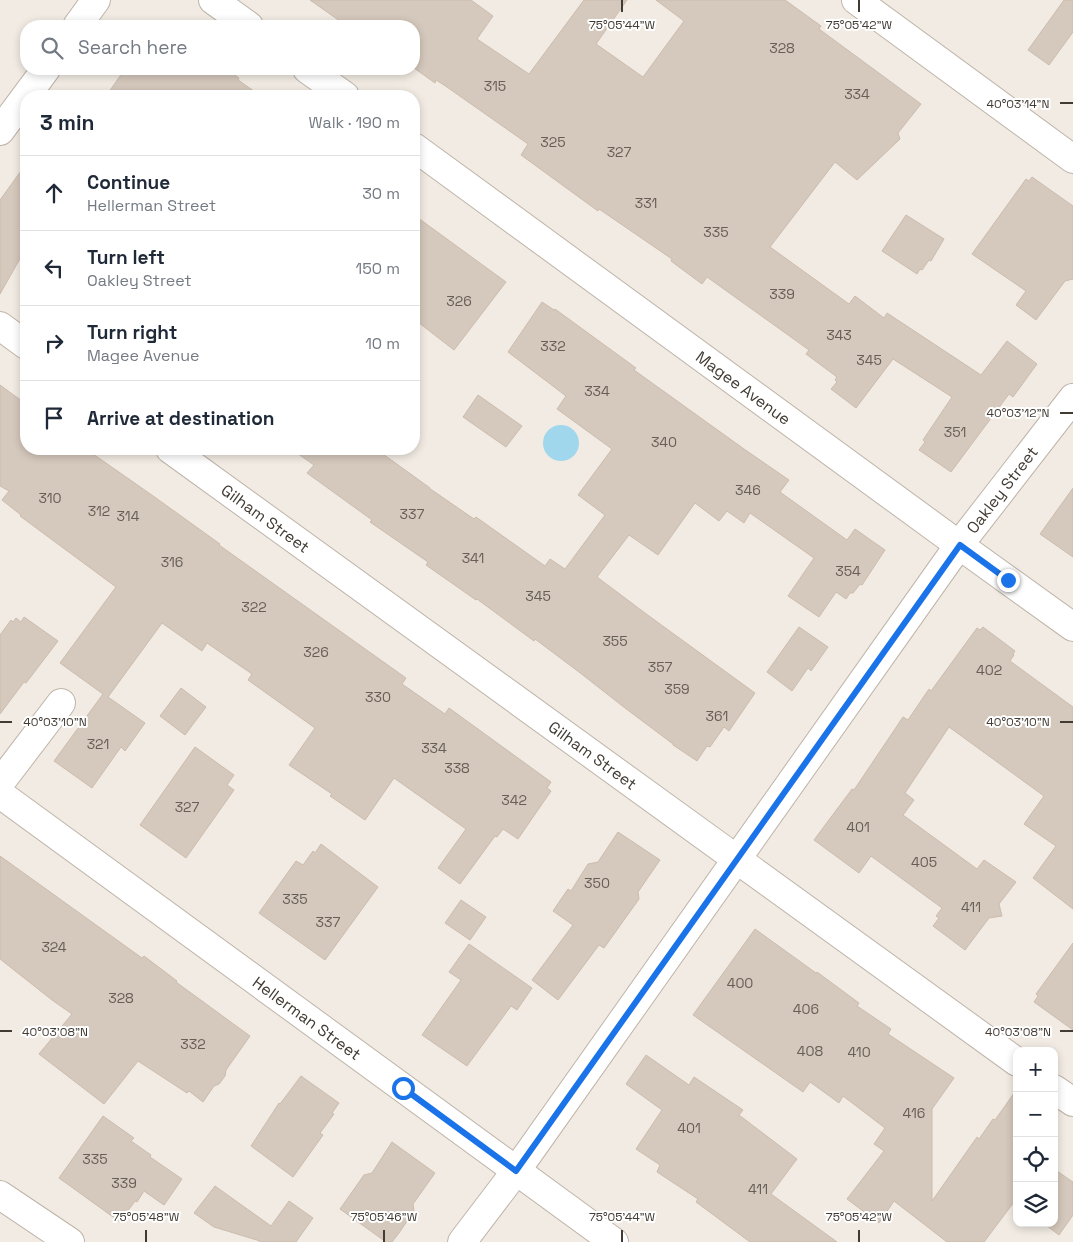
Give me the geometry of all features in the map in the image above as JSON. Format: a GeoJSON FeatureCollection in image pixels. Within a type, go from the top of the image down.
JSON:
{"type":"FeatureCollection","features":[{"type":"Feature","properties":{"kind":"street"},"geometry":{"type":"LineString","coordinates":[[81,20],[96,0]]}},
{"type":"Feature","properties":{"kind":"street"},"geometry":{"type":"LineString","coordinates":[[213,0],[241,20]]}},
{"type":"Feature","properties":{"kind":"street"},"geometry":{"type":"LineString","coordinates":[[856,0],[1073,159]]}},
{"type":"Feature","properties":{"kind":"street"},"geometry":{"type":"LineString","coordinates":[[30,90],[42,75]]}},
{"type":"Feature","properties":{"kind":"street"},"geometry":{"type":"LineString","coordinates":[[315,75],[336,90]]}},
{"type":"Feature","properties":{"kind":"street"},"geometry":{"type":"LineString","coordinates":[[0,131],[20,104]]}},
{"type":"Feature","properties":{"kind":"street","name":"Magee Avenue"},"geometry":{"type":"LineString","coordinates":[[420,151],[1073,627]]}},
{"type":"Feature","properties":{"kind":"street"},"geometry":{"type":"LineString","coordinates":[[0,326],[20,341]]}},
{"type":"Feature","properties":{"kind":"street","name":"Oakley Street"},"geometry":{"type":"LineString","coordinates":[[462,1242],[516,1171],[960,545],[1073,398]]}},
{"type":"Feature","properties":{"kind":"street","name":"Gilham Street"},"geometry":{"type":"LineString","coordinates":[[178,455],[1013,1059]]}},
{"type":"Feature","properties":{"kind":"street"},"geometry":{"type":"LineString","coordinates":[[0,783],[61,703]]}},
{"type":"Feature","properties":{"kind":"street","name":"Hellerman Street"},"geometry":{"type":"LineString","coordinates":[[0,794],[614,1242]]}},
{"type":"Feature","properties":{"kind":"street"},"geometry":{"type":"LineString","coordinates":[[1058,1092],[1073,1102]]}},
{"type":"Feature","properties":{"kind":"street"},"geometry":{"type":"LineString","coordinates":[[0,1195],[70,1242]]}},
{"type":"Feature","properties":{"kind":"water"},"geometry":{"type":"Polygon","coordinates":[[[561,425],[568,426],[574,430],[578,436],[578,450],[574,456],[568,460],[561,461],[554,460],[548,456],[544,450],[543,443],[544,436],[548,430],[554,426],[561,425]]]}},
{"type":"Feature","properties":{"kind":"building"},"geometry":{"type":"Polygon","coordinates":[[[310,0],[471,0],[493,16],[477,39],[529,74],[584,0],[627,0],[596,44],[643,77],[684,21],[656,0],[785,0],[821,26],[819,29],[921,104],[898,133],[900,139],[857,180],[835,162],[770,247],[849,304],[855,296],[884,318],[887,313],[981,375],[1007,341],[1037,364],[1013,397],[1009,394],[951,472],[919,450],[925,442],[923,440],[952,397],[893,359],[856,408],[831,389],[837,382],[835,380],[837,377],[806,354],[809,350],[707,277],[702,284],[671,261],[672,259],[599,209],[598,211],[521,155],[528,144],[444,85],[436,80],[435,83],[420,72],[420,20],[338,20],[310,0]]]}},
{"type":"Feature","properties":{"kind":"building"},"geometry":{"type":"Polygon","coordinates":[[[1064,0],[1073,0],[1073,32],[1049,65],[1028,50],[1064,0]]]}},
{"type":"Feature","properties":{"kind":"building"},"geometry":{"type":"Polygon","coordinates":[[[121,75],[235,75],[239,78],[238,80],[252,90],[110,90],[121,75]]]}},
{"type":"Feature","properties":{"kind":"building"},"geometry":{"type":"Polygon","coordinates":[[[20,172],[20,259],[0,294],[0,200],[20,172]]]}},
{"type":"Feature","properties":{"kind":"building"},"geometry":{"type":"Polygon","coordinates":[[[1032,177],[1073,206],[1073,279],[1065,281],[1036,320],[1016,305],[1026,291],[972,254],[1026,179],[1029,181],[1032,177]]]}},
{"type":"Feature","properties":{"kind":"building"},"geometry":{"type":"Polygon","coordinates":[[[906,215],[944,239],[931,261],[929,260],[917,274],[882,251],[906,215]]]}},
{"type":"Feature","properties":{"kind":"building"},"geometry":{"type":"Polygon","coordinates":[[[420,219],[506,282],[454,350],[420,324],[420,219]]]}},
{"type":"Feature","properties":{"kind":"building"},"geometry":{"type":"Polygon","coordinates":[[[542,302],[555,309],[636,368],[634,370],[789,480],[780,492],[847,540],[855,529],[885,550],[862,585],[860,584],[846,599],[836,592],[819,617],[788,596],[814,558],[750,513],[744,523],[727,511],[719,521],[695,503],[658,555],[629,535],[597,577],[755,693],[729,731],[724,727],[697,761],[673,745],[535,639],[534,641],[477,599],[426,565],[428,562],[370,522],[372,520],[307,473],[314,465],[300,455],[384,455],[429,488],[474,519],[476,517],[545,566],[550,559],[565,569],[605,515],[578,495],[612,449],[557,409],[566,396],[508,352],[542,302]]]}},
{"type":"Feature","properties":{"kind":"building"},"geometry":{"type":"Polygon","coordinates":[[[0,385],[20,400],[20,455],[95,455],[406,678],[402,684],[445,714],[449,708],[551,782],[547,788],[551,791],[518,839],[503,829],[497,837],[495,836],[460,884],[438,868],[466,829],[394,778],[365,820],[330,796],[332,794],[289,765],[315,728],[248,680],[252,674],[207,643],[202,651],[162,623],[108,697],[145,723],[125,751],[121,747],[92,788],[54,761],[103,694],[60,663],[116,587],[20,516],[2,500],[9,491],[0,486],[0,385]]]}},
{"type":"Feature","properties":{"kind":"building"},"geometry":{"type":"Polygon","coordinates":[[[478,395],[522,426],[506,447],[463,417],[478,395]]]}},
{"type":"Feature","properties":{"kind":"building"},"geometry":{"type":"Polygon","coordinates":[[[1073,488],[1073,557],[1040,534],[1073,488]]]}},
{"type":"Feature","properties":{"kind":"building"},"geometry":{"type":"Polygon","coordinates":[[[24,617],[58,641],[0,714],[0,635],[11,620],[13,622],[16,618],[21,622],[24,617]]]}},
{"type":"Feature","properties":{"kind":"building"},"geometry":{"type":"Polygon","coordinates":[[[799,627],[828,647],[811,671],[808,668],[792,691],[767,672],[799,627]]]}},
{"type":"Feature","properties":{"kind":"building"},"geometry":{"type":"Polygon","coordinates":[[[983,627],[1015,651],[1010,661],[1073,707],[1073,909],[1033,878],[1056,846],[1024,824],[1044,796],[949,727],[905,793],[914,800],[903,815],[977,869],[984,860],[1016,882],[999,904],[1002,916],[989,918],[965,950],[933,926],[939,918],[936,916],[942,908],[871,856],[859,873],[814,840],[852,789],[854,790],[903,717],[908,720],[929,689],[931,691],[977,628],[980,630],[983,627]]]}},
{"type":"Feature","properties":{"kind":"building"},"geometry":{"type":"Polygon","coordinates":[[[181,688],[206,707],[185,735],[160,716],[181,688]]]}},
{"type":"Feature","properties":{"kind":"building"},"geometry":{"type":"Polygon","coordinates":[[[195,747],[234,775],[227,785],[234,790],[186,858],[140,825],[195,747]]]}},
{"type":"Feature","properties":{"kind":"building"},"geometry":{"type":"Polygon","coordinates":[[[618,832],[660,860],[638,892],[639,899],[604,948],[599,945],[558,1000],[532,980],[573,925],[553,911],[568,889],[571,891],[588,864],[598,862],[618,832]]]}},
{"type":"Feature","properties":{"kind":"building"},"geometry":{"type":"Polygon","coordinates":[[[321,844],[378,887],[325,960],[259,913],[296,861],[303,865],[313,851],[315,853],[321,844]]]}},
{"type":"Feature","properties":{"kind":"building"},"geometry":{"type":"Polygon","coordinates":[[[0,856],[142,958],[144,956],[250,1036],[226,1070],[225,1076],[219,1084],[214,1086],[203,1102],[189,1091],[187,1093],[138,1061],[104,1104],[39,1054],[72,1014],[0,959],[0,856]]]}},
{"type":"Feature","properties":{"kind":"building"},"geometry":{"type":"Polygon","coordinates":[[[461,900],[486,917],[470,940],[445,923],[461,900]]]}},
{"type":"Feature","properties":{"kind":"building"},"geometry":{"type":"Polygon","coordinates":[[[755,929],[859,1003],[857,1006],[891,1029],[888,1034],[954,1078],[932,1109],[932,1201],[977,1137],[979,1139],[1013,1095],[1013,1203],[984,1242],[947,1242],[894,1201],[879,1223],[847,1199],[884,1151],[874,1144],[885,1128],[843,1096],[839,1103],[810,1082],[803,1092],[693,1015],[755,929]]]}},
{"type":"Feature","properties":{"kind":"building"},"geometry":{"type":"Polygon","coordinates":[[[1073,943],[1073,1030],[1034,1002],[1038,996],[1036,994],[1073,943]]]}},
{"type":"Feature","properties":{"kind":"building"},"geometry":{"type":"Polygon","coordinates":[[[469,944],[532,988],[517,1010],[511,1006],[467,1066],[422,1035],[461,980],[449,972],[469,944]]]}},
{"type":"Feature","properties":{"kind":"building"},"geometry":{"type":"Polygon","coordinates":[[[646,1055],[689,1085],[694,1077],[743,1110],[739,1115],[797,1159],[771,1194],[837,1242],[750,1242],[696,1202],[698,1199],[657,1172],[660,1165],[636,1149],[662,1110],[626,1084],[646,1055]]]}},
{"type":"Feature","properties":{"kind":"building"},"geometry":{"type":"Polygon","coordinates":[[[301,1076],[339,1103],[332,1113],[334,1114],[320,1133],[323,1135],[293,1177],[251,1146],[279,1103],[301,1076]]]}},
{"type":"Feature","properties":{"kind":"building"},"geometry":{"type":"Polygon","coordinates":[[[103,1116],[134,1138],[131,1141],[151,1155],[150,1157],[182,1179],[164,1205],[144,1191],[120,1222],[59,1178],[103,1116]]]}},
{"type":"Feature","properties":{"kind":"building"},"geometry":{"type":"Polygon","coordinates":[[[392,1142],[435,1173],[413,1204],[414,1211],[399,1233],[392,1242],[386,1242],[340,1209],[364,1175],[372,1173],[392,1142]]]}},
{"type":"Feature","properties":{"kind":"building"},"geometry":{"type":"Polygon","coordinates":[[[1058,1172],[1073,1182],[1073,1215],[1059,1235],[1048,1227],[1058,1227],[1058,1172]]]}},
{"type":"Feature","properties":{"kind":"building"},"geometry":{"type":"Polygon","coordinates":[[[215,1186],[271,1226],[289,1201],[313,1218],[296,1242],[259,1242],[214,1227],[194,1213],[215,1186]]]}},
{"type":"Feature","properties":{"kind":"route"},"geometry":{"type":"LineString","coordinates":[[403,1088],[516,1171],[960,545],[1008,580]]}}]}
